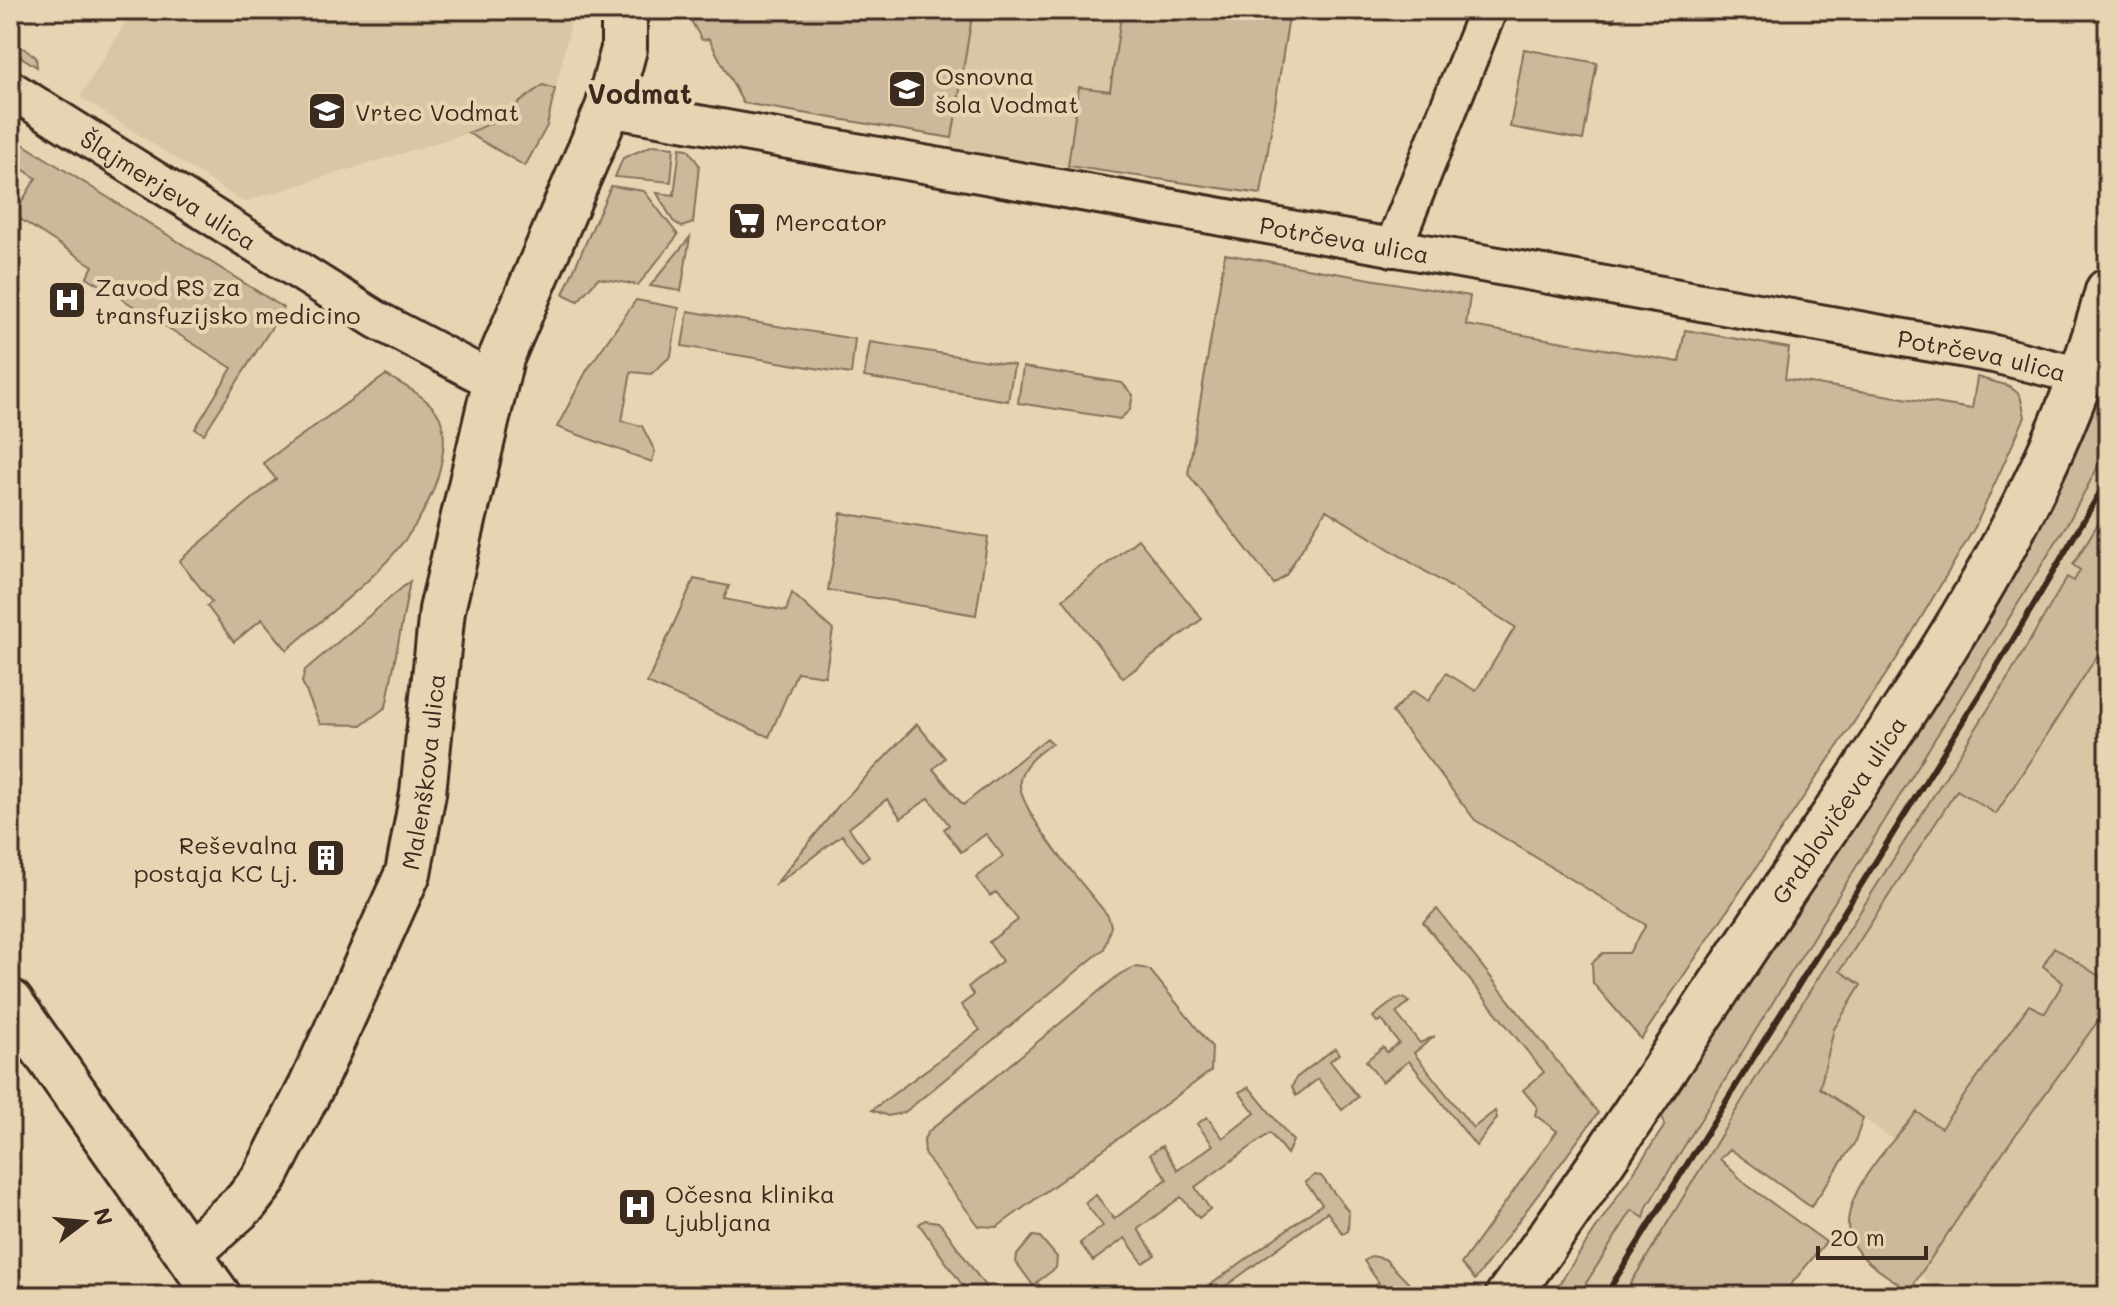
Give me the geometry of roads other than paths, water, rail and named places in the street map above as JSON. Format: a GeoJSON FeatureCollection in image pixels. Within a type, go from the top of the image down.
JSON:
{"type":"FeatureCollection","features":[{"type":"Feature","properties":{"kind":"street","name":"Malenškova ulica"},"geometry":{"type":"LineString","coordinates":[[188,1254],[246,1202],[264,1179],[312,1085],[408,873],[423,793],[442,610],[495,382],[513,322],[608,108],[624,49],[624,10]]}},
{"type":"Feature","properties":{"kind":"street"},"geometry":{"type":"LineString","coordinates":[[1393,248],[1488,10]]}},
{"type":"Feature","properties":{"kind":"street","name":"Šlajmerjeva ulica"},"geometry":{"type":"LineString","coordinates":[[23,96],[377,320],[495,382]]}},
{"type":"Feature","properties":{"kind":"street","name":"Potrčeva ulica"},"geometry":{"type":"LineString","coordinates":[[608,108],[1994,354],[2094,360]]}},
{"type":"Feature","properties":{"kind":"street","name":"Grablovičeva ulica"},"geometry":{"type":"LineString","coordinates":[[1508,1296],[1953,636],[2033,490],[2094,360],[2108,291]]}},
{"type":"Feature","properties":{"kind":"street"},"geometry":{"type":"LineString","coordinates":[[10,1002],[218,1296]]}},
{"type":"Feature","properties":{"kind":"railway"},"geometry":{"type":"LineString","coordinates":[[1605,1296],[2001,660],[2108,479]]}},
{"type":"Feature","properties":{"kind":"place","name":"Osnovna šola Vodmat"},"geometry":{"type":"Point","coordinates":[907,89]}},
{"type":"Feature","properties":{"kind":"place","name":"Vrtec Vodmat"},"geometry":{"type":"Point","coordinates":[327,111]}},
{"type":"Feature","properties":{"kind":"place","name":"Mercator"},"geometry":{"type":"Point","coordinates":[747,221]}},
{"type":"Feature","properties":{"kind":"place","name":"Zavod RS za transfuzijsko medicino"},"geometry":{"type":"Point","coordinates":[67,300]}},
{"type":"Feature","properties":{"kind":"place","name":"Reševalna postaja KC Lj."},"geometry":{"type":"Point","coordinates":[326,858]}},
{"type":"Feature","properties":{"kind":"place","name":"Očesna klinika Ljubljana"},"geometry":{"type":"Point","coordinates":[637,1207]}},
{"type":"Feature","properties":{"kind":"district","name":"Vodmat"},"geometry":{"type":"Point","coordinates":[640,93]}}]}
